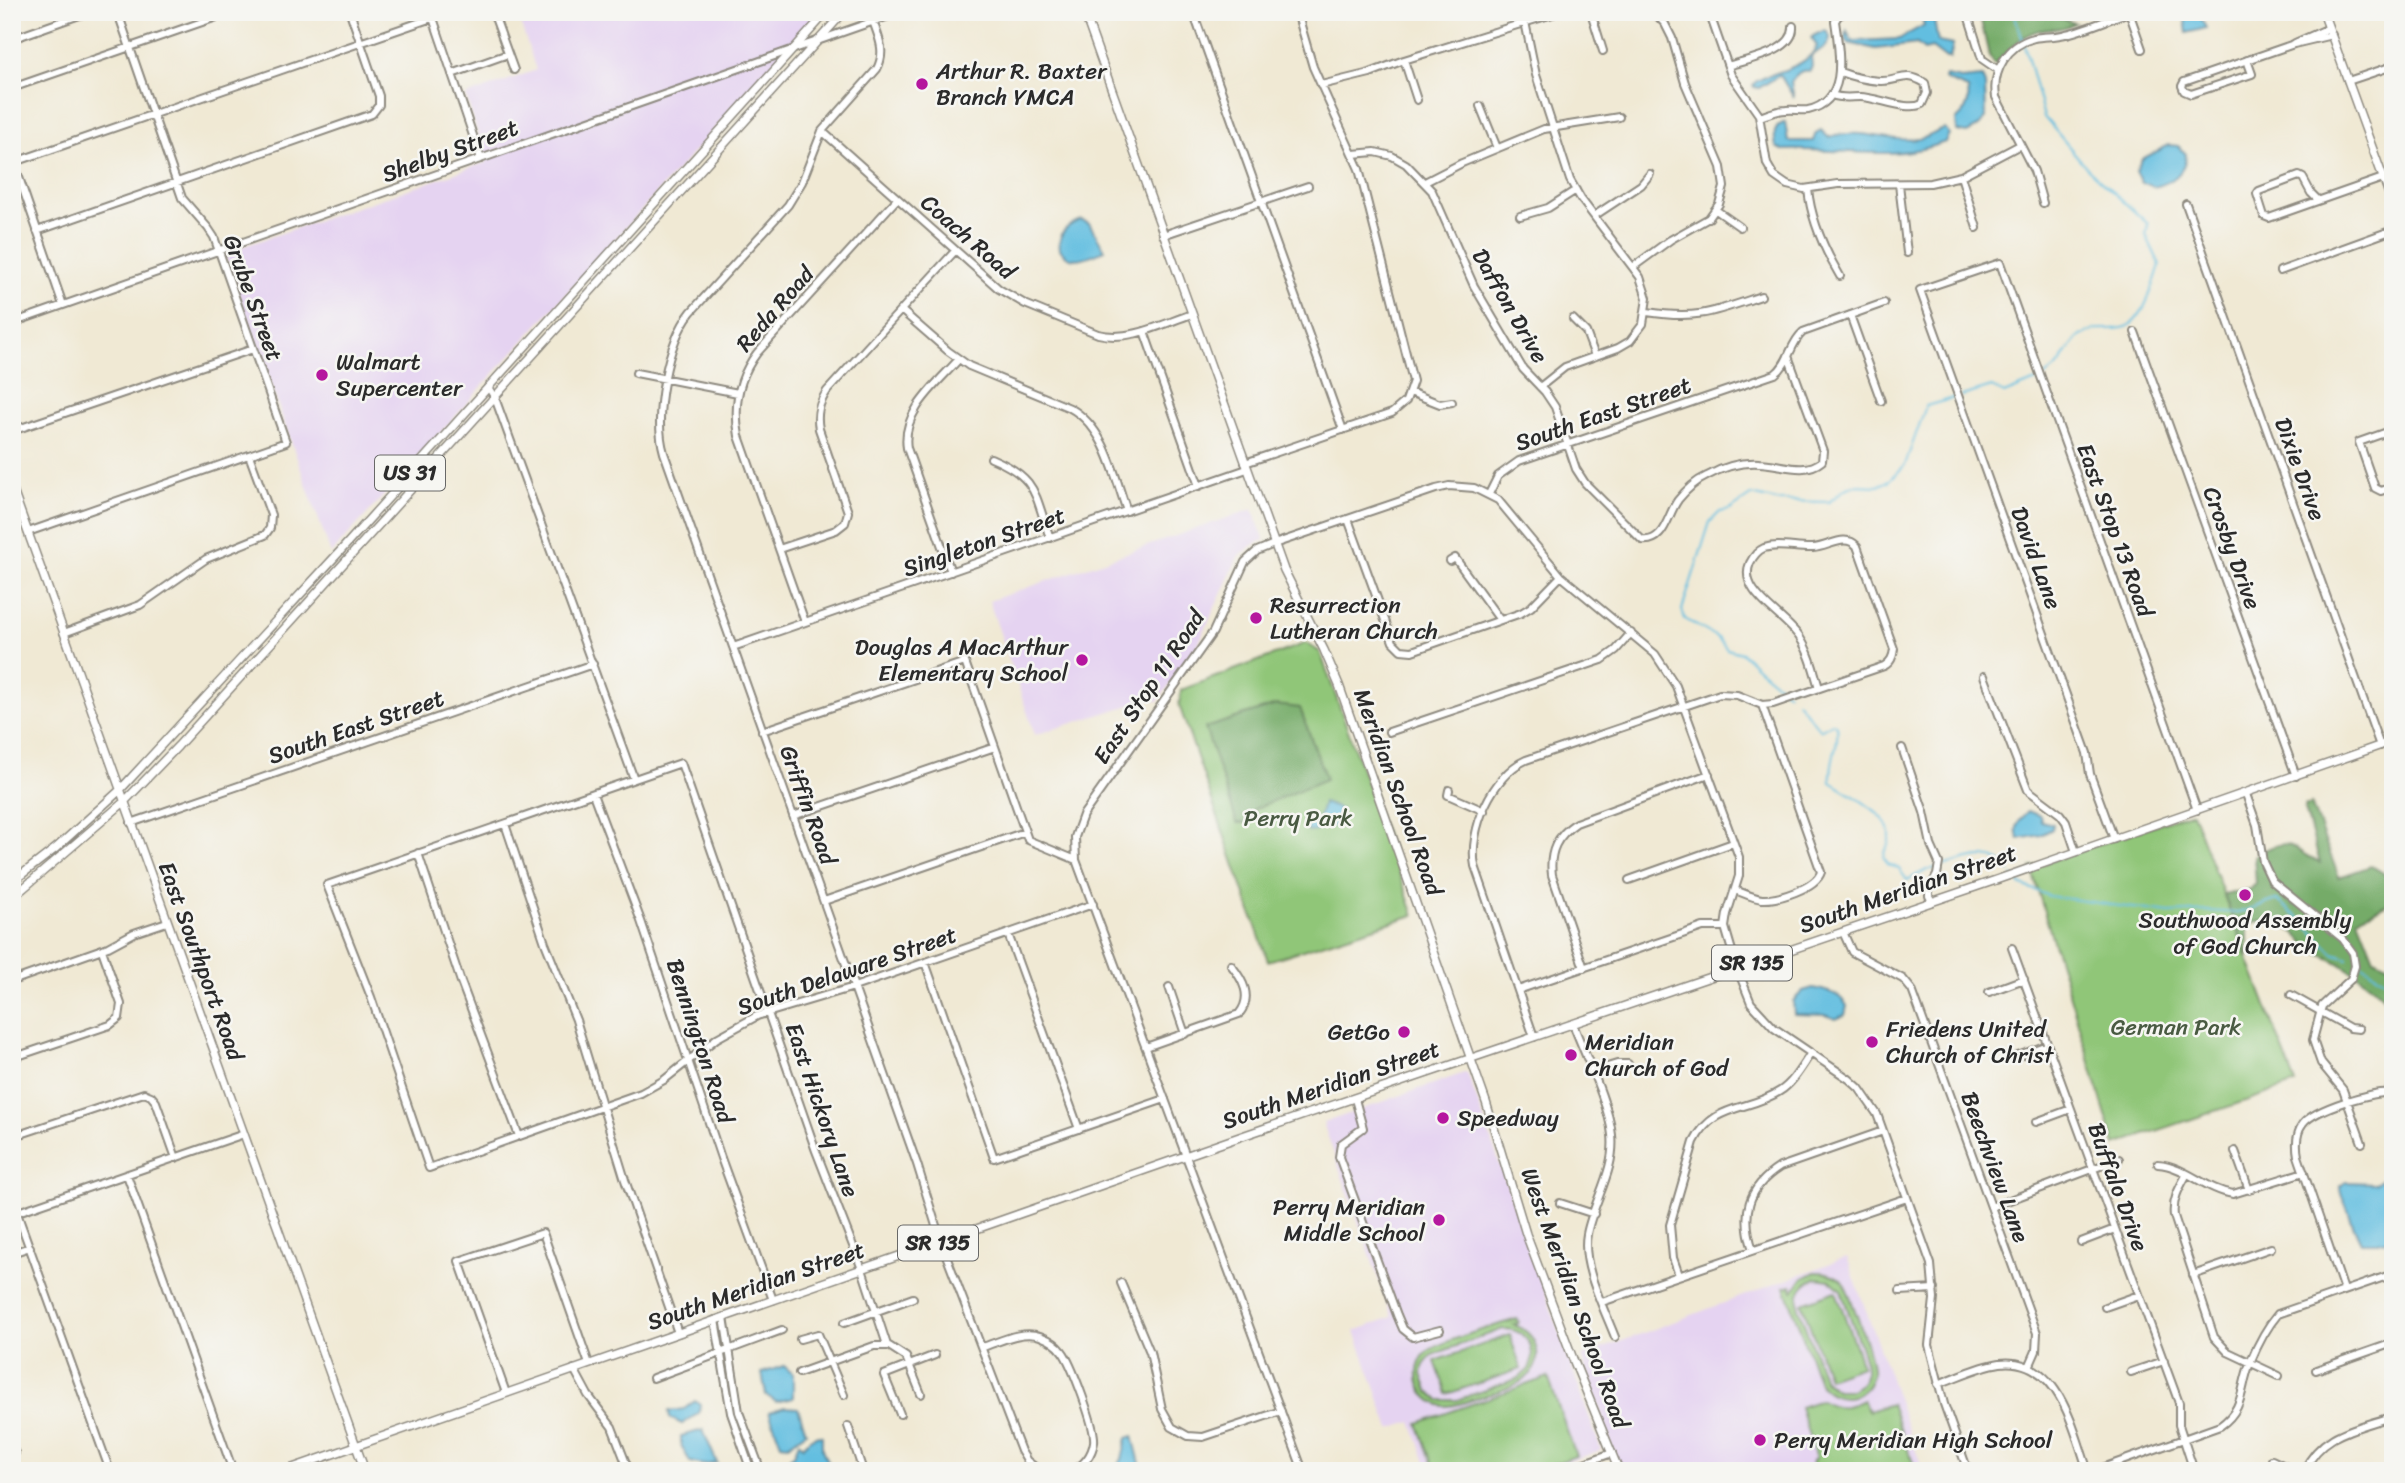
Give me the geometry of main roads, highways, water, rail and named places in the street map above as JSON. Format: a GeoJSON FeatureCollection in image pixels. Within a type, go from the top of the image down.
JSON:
{"type":"FeatureCollection","features":[{"type":"Feature","properties":{"kind":"main road","name":"US 31"},"geometry":{"type":"LineString","coordinates":[[12,882],[56,848],[120,790],[827,12]]}},
{"type":"Feature","properties":{"kind":"main road","name":"US 31"},"geometry":{"type":"LineString","coordinates":[[12,898],[124,802],[178,746],[844,12]]}},
{"type":"Feature","properties":{"kind":"main road","name":"Meridian School Road"},"geometry":{"type":"LineString","coordinates":[[1084,12],[1274,544],[1292,590],[1335,675],[1470,1059]]}},
{"type":"Feature","properties":{"kind":"main road"},"geometry":{"type":"LineString","coordinates":[[2323,12],[2393,205]]}},
{"type":"Feature","properties":{"kind":"main road","name":"East Southport Road"},"geometry":{"type":"LineString","coordinates":[[12,488],[365,1471]]}},
{"type":"Feature","properties":{"kind":"main road","name":"South Meridian Street"},"geometry":{"type":"LineString","coordinates":[[284,1471],[1230,1140],[2031,868],[2393,741]]}},
{"type":"Feature","properties":{"kind":"main road","name":"West Meridian School Road"},"geometry":{"type":"LineString","coordinates":[[1470,1059],[1491,1117],[1520,1217],[1577,1370],[1619,1471]]}},
{"type":"Feature","properties":{"kind":"water"},"geometry":{"type":"Polygon","coordinates":[[[1920,12],[1931,12],[1933,15],[1938,42],[1953,45],[1950,58],[1945,58],[1932,48],[1924,50],[1917,44],[1876,49],[1848,43],[1845,39],[1847,31],[1854,41],[1899,39],[1924,25],[1920,12]]]}},
{"type":"Feature","properties":{"kind":"water"},"geometry":{"type":"Polygon","coordinates":[[[2184,12],[2198,12],[2206,28],[2187,33],[2184,12]]]}},
{"type":"Feature","properties":{"kind":"water"},"geometry":{"type":"Polygon","coordinates":[[[1825,30],[1830,36],[1828,44],[1811,56],[1810,71],[1799,73],[1791,82],[1794,98],[1780,75],[1759,88],[1754,87],[1753,84],[1757,81],[1806,59],[1817,46],[1813,36],[1825,30]]]}},
{"type":"Feature","properties":{"kind":"water"},"geometry":{"type":"Polygon","coordinates":[[[1946,76],[1961,79],[1982,77],[1985,85],[1986,118],[1978,127],[1967,133],[1957,131],[1956,120],[1966,106],[1968,89],[1948,81],[1946,76]]]}},
{"type":"Feature","properties":{"kind":"water"},"geometry":{"type":"Polygon","coordinates":[[[1785,122],[1788,141],[1813,141],[1816,133],[1821,130],[1828,137],[1864,134],[1907,140],[1922,138],[1945,129],[1949,134],[1945,142],[1905,152],[1782,150],[1776,147],[1775,132],[1785,122]]]}},
{"type":"Feature","properties":{"kind":"water"},"geometry":{"type":"Polygon","coordinates":[[[2169,145],[2178,146],[2186,154],[2180,172],[2172,180],[2154,187],[2142,183],[2136,171],[2142,159],[2169,145]]]}},
{"type":"Feature","properties":{"kind":"water"},"geometry":{"type":"Polygon","coordinates":[[[1081,220],[1089,223],[1105,250],[1087,257],[1069,258],[1060,249],[1060,238],[1067,227],[1081,220]]]}},
{"type":"Feature","properties":{"kind":"water"},"geometry":{"type":"Polygon","coordinates":[[[1323,803],[1340,809],[1337,826],[1309,832],[1306,827],[1308,823],[1319,818],[1323,803]]]}},
{"type":"Feature","properties":{"kind":"water"},"geometry":{"type":"Polygon","coordinates":[[[2028,811],[2040,816],[2041,821],[2053,824],[2052,829],[2041,835],[2019,839],[2018,824],[2028,811]]]}},
{"type":"Feature","properties":{"kind":"water"},"geometry":{"type":"Polygon","coordinates":[[[1813,988],[1841,998],[1847,1006],[1845,1015],[1836,1019],[1825,1015],[1794,1014],[1793,1001],[1803,991],[1813,988]]]}},
{"type":"Feature","properties":{"kind":"water"},"geometry":{"type":"Polygon","coordinates":[[[2393,1173],[2393,1238],[2378,1242],[2361,1242],[2341,1196],[2340,1186],[2346,1182],[2375,1183],[2393,1173]]]}},
{"type":"Feature","properties":{"kind":"water"},"geometry":{"type":"Polygon","coordinates":[[[784,1366],[793,1374],[793,1398],[776,1402],[766,1395],[762,1373],[784,1366]]]}},
{"type":"Feature","properties":{"kind":"water"},"geometry":{"type":"Polygon","coordinates":[[[695,1401],[700,1404],[699,1413],[682,1424],[670,1418],[669,1411],[684,1409],[695,1401]]]}},
{"type":"Feature","properties":{"kind":"water"},"geometry":{"type":"Polygon","coordinates":[[[785,1407],[798,1408],[806,1432],[788,1445],[781,1444],[769,1412],[785,1407]]]}},
{"type":"Feature","properties":{"kind":"water"},"geometry":{"type":"Polygon","coordinates":[[[703,1430],[717,1463],[703,1465],[690,1462],[681,1445],[681,1436],[703,1430]]]}},
{"type":"Feature","properties":{"kind":"water"},"geometry":{"type":"Polygon","coordinates":[[[818,1435],[822,1436],[822,1449],[831,1471],[795,1471],[789,1458],[794,1455],[799,1442],[803,1446],[818,1435]]]}},
{"type":"Feature","properties":{"kind":"water"},"geometry":{"type":"Polygon","coordinates":[[[1133,1436],[1142,1471],[1115,1471],[1122,1459],[1127,1438],[1133,1436]]]}},
{"type":"Feature","properties":{"kind":"waterway"},"geometry":{"type":"LineString","coordinates":[[2013,12],[2044,117],[2087,168],[2148,224],[2146,235],[2160,265],[2147,302],[2136,319],[2122,328],[2097,329],[2081,336],[2058,366],[2045,376]]}},
{"type":"Feature","properties":{"kind":"waterway"},"geometry":{"type":"LineString","coordinates":[[1962,396],[1992,387],[2004,394],[2036,381]]}},
{"type":"Feature","properties":{"kind":"waterway"},"geometry":{"type":"LineString","coordinates":[[1788,693],[1742,653],[1727,649],[1718,638],[1685,619],[1682,610],[1710,522],[1720,512],[1730,510],[1752,495],[1777,501],[1829,502],[1845,489],[1855,485],[1878,486],[1890,480],[1905,465],[1926,406],[1954,398]]}},
{"type":"Feature","properties":{"kind":"waterway"},"geometry":{"type":"LineString","coordinates":[[1797,701],[1820,730],[1832,723],[1837,726],[1831,782],[1876,811],[1883,819],[1890,835],[1884,857],[1888,864],[1899,869],[1907,880],[1936,868]]}},
{"type":"Feature","properties":{"kind":"waterway"},"geometry":{"type":"LineString","coordinates":[[1942,866],[1987,857],[1995,859],[2010,871]]}},
{"type":"Feature","properties":{"kind":"waterway"},"geometry":{"type":"LineString","coordinates":[[2013,876],[2020,884],[2049,896],[2169,913],[2238,913],[2277,900],[2333,953],[2348,958]]}},
{"type":"Feature","properties":{"kind":"waterway"},"geometry":{"type":"LineString","coordinates":[[2358,962],[2393,985]]}},
{"type":"Feature","properties":{"kind":"place","name":"Arthur R. Baxter Branch YMCA"},"geometry":{"type":"Point","coordinates":[922,84]}},
{"type":"Feature","properties":{"kind":"place","name":"Walmart Supercenter"},"geometry":{"type":"Point","coordinates":[322,375]}},
{"type":"Feature","properties":{"kind":"place","name":"Resurrection Lutheran Church"},"geometry":{"type":"Point","coordinates":[1256,618]}},
{"type":"Feature","properties":{"kind":"place","name":"Douglas A MacArthur Elementary School"},"geometry":{"type":"Point","coordinates":[1082,660]}},
{"type":"Feature","properties":{"kind":"place","name":"Southwood Assembly of God Church"},"geometry":{"type":"Point","coordinates":[2245,895]}},
{"type":"Feature","properties":{"kind":"place","name":"GetGo"},"geometry":{"type":"Point","coordinates":[1404,1032]}},
{"type":"Feature","properties":{"kind":"place","name":"Friedens United Church of Christ"},"geometry":{"type":"Point","coordinates":[1872,1042]}},
{"type":"Feature","properties":{"kind":"place","name":"Meridian Church of God"},"geometry":{"type":"Point","coordinates":[1571,1055]}},
{"type":"Feature","properties":{"kind":"place","name":"Speedway"},"geometry":{"type":"Point","coordinates":[1443,1118]}},
{"type":"Feature","properties":{"kind":"place","name":"Perry Meridian Middle School"},"geometry":{"type":"Point","coordinates":[1439,1220]}},
{"type":"Feature","properties":{"kind":"place","name":"Perry Meridian High School"},"geometry":{"type":"Point","coordinates":[1760,1440]}},
{"type":"Feature","properties":{"kind":"park label","name":"Perry Park"},"geometry":{"type":"Point","coordinates":[1298,818]}},
{"type":"Feature","properties":{"kind":"park label","name":"German Park"},"geometry":{"type":"Point","coordinates":[2176,1027]}}]}
